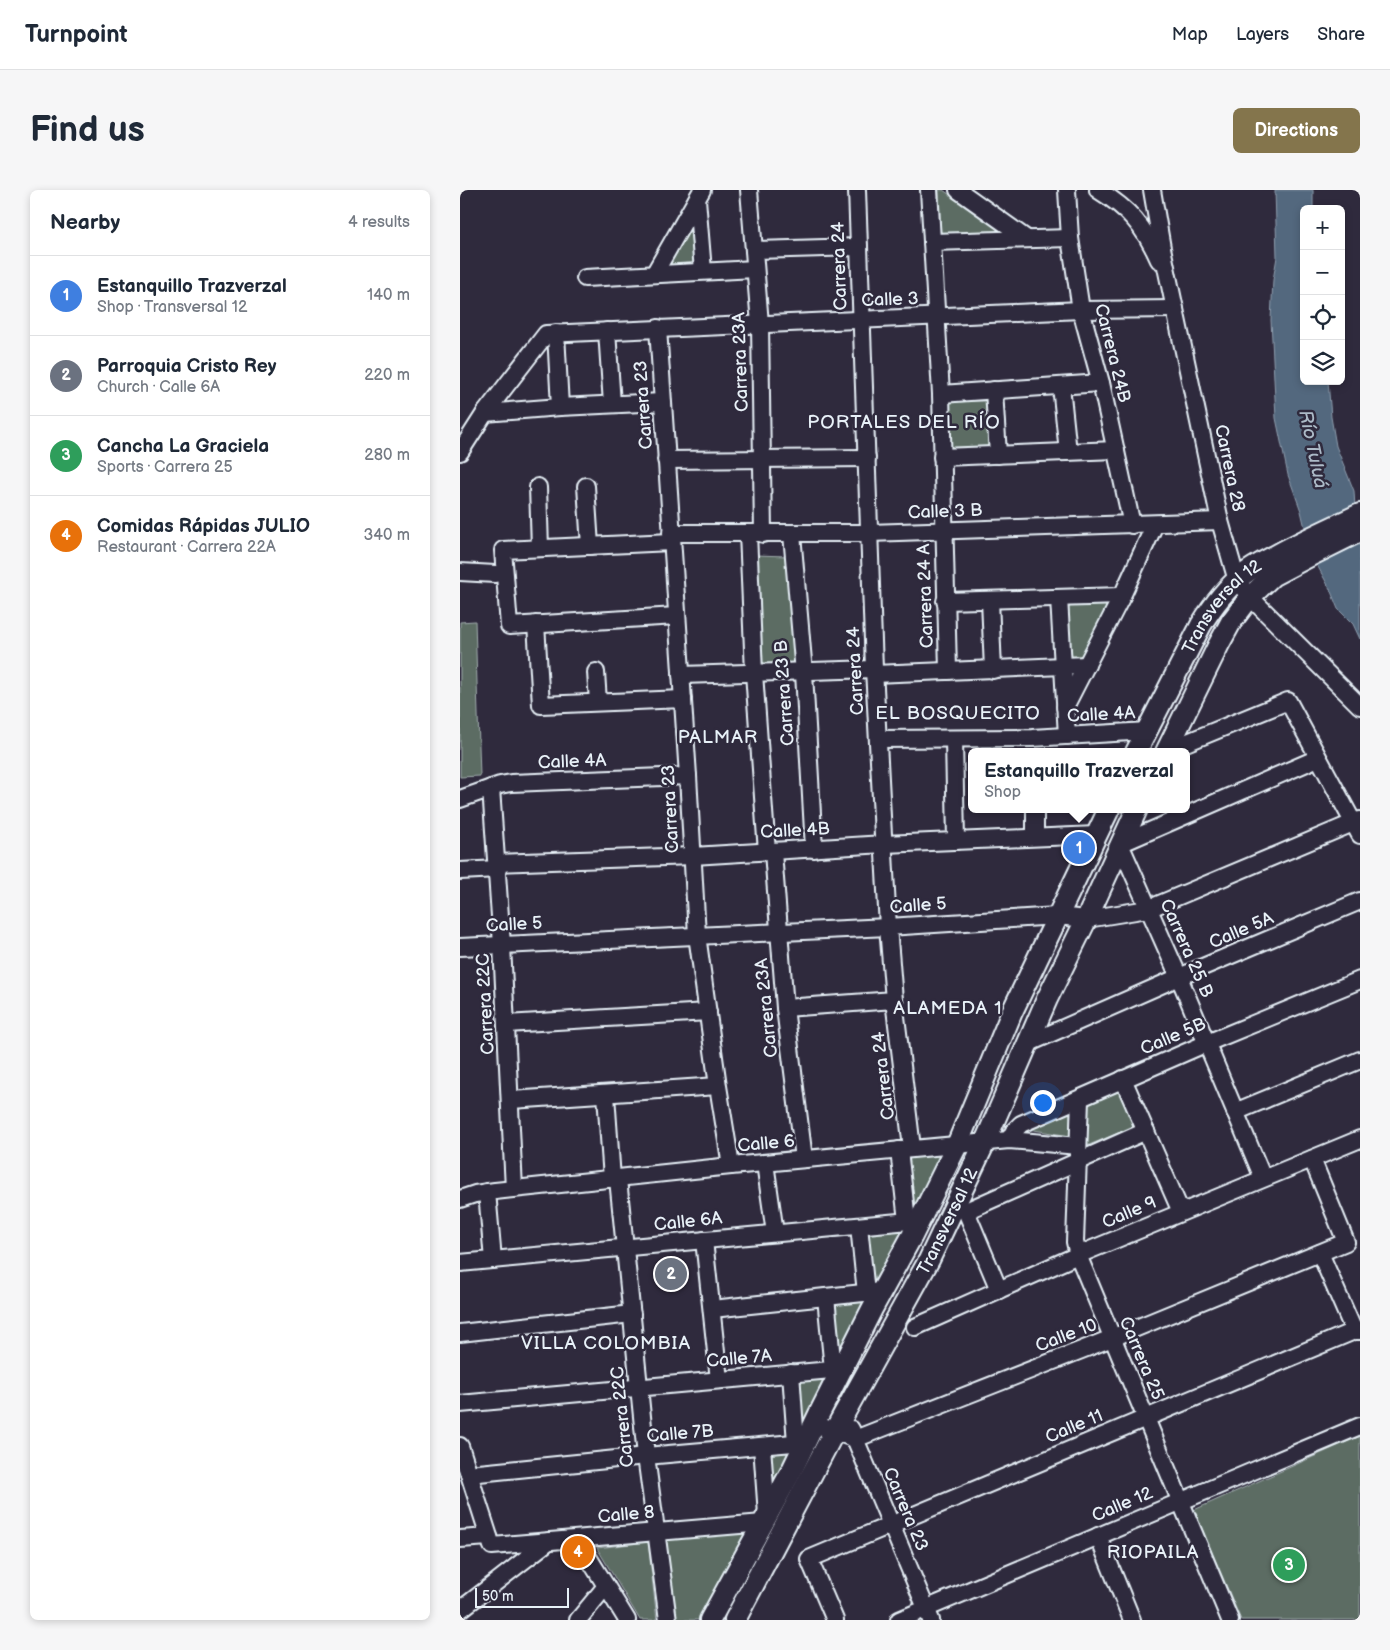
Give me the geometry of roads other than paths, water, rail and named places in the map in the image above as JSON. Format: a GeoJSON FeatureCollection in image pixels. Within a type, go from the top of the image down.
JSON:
{"type":"FeatureCollection","features":[{"type":"Feature","properties":{"kind":"main road","name":"Transversal 12"},"geometry":{"type":"LineString","coordinates":[[1167,748],[1235,615],[1272,576],[1308,548],[1360,514]]}},
{"type":"Feature","properties":{"kind":"main road","name":"Transversal 12"},"geometry":{"type":"LineString","coordinates":[[1138,748],[1201,625],[1213,606],[1237,581],[1262,563],[1360,531]]}},
{"type":"Feature","properties":{"kind":"main road","name":"Transversal 12"},"geometry":{"type":"LineString","coordinates":[[710,1620],[765,1519],[801,1443],[814,1424],[874,1292],[957,1144],[1012,1012],[1107,813]]}},
{"type":"Feature","properties":{"kind":"main road","name":"Transversal 12"},"geometry":{"type":"LineString","coordinates":[[735,1620],[834,1432],[929,1260],[984,1142],[1047,999],[1087,919],[1135,813]]}},
{"type":"Feature","properties":{"kind":"street","name":"Carrera 23A"},"geometry":{"type":"LineString","coordinates":[[749,190],[760,324],[763,459],[756,533],[754,673],[785,1008],[804,1159]]}},
{"type":"Feature","properties":{"kind":"street","name":"Carrera 24"},"geometry":{"type":"LineString","coordinates":[[856,190],[874,672],[888,927],[906,1149],[914,1220]]}},
{"type":"Feature","properties":{"kind":"street","name":"Carrera 24 A"},"geometry":{"type":"LineString","coordinates":[[929,190],[940,394],[948,672]]}},
{"type":"Feature","properties":{"kind":"street"},"geometry":{"type":"LineString","coordinates":[[958,190],[1027,240]]}},
{"type":"Feature","properties":{"kind":"street","name":"Carrera 24B"},"geometry":{"type":"LineString","coordinates":[[1068,190],[1070,238],[1081,310],[1101,382],[1132,525]]}},
{"type":"Feature","properties":{"kind":"street"},"geometry":{"type":"LineString","coordinates":[[1098,190],[1129,212],[1143,228],[1170,283]]}},
{"type":"Feature","properties":{"kind":"street","name":"Carrera 28"},"geometry":{"type":"LineString","coordinates":[[1152,190],[1220,521],[1237,581],[1250,598],[1360,706]]}},
{"type":"Feature","properties":{"kind":"street"},"geometry":{"type":"LineString","coordinates":[[700,194],[701,271]]}},
{"type":"Feature","properties":{"kind":"street"},"geometry":{"type":"LineString","coordinates":[[654,274],[700,194]]}},
{"type":"Feature","properties":{"kind":"street"},"geometry":{"type":"LineString","coordinates":[[932,242],[1070,238]]}},
{"type":"Feature","properties":{"kind":"street"},"geometry":{"type":"LineString","coordinates":[[754,250],[859,247]]}},
{"type":"Feature","properties":{"kind":"street"},"geometry":{"type":"LineString","coordinates":[[585,278],[755,269]]}},
{"type":"Feature","properties":{"kind":"street","name":"Calle 3"},"geometry":{"type":"LineString","coordinates":[[551,333],[936,318],[1081,310],[1175,309]]}},
{"type":"Feature","properties":{"kind":"street","name":"Carrera 23"},"geometry":{"type":"LineString","coordinates":[[658,328],[688,776],[696,935],[731,1166]]}},
{"type":"Feature","properties":{"kind":"street"},"geometry":{"type":"LineString","coordinates":[[606,331],[612,404]]}},
{"type":"Feature","properties":{"kind":"street"},"geometry":{"type":"LineString","coordinates":[[551,333],[560,407]]}},
{"type":"Feature","properties":{"kind":"street"},"geometry":{"type":"LineString","coordinates":[[460,452],[486,413],[551,333]]}},
{"type":"Feature","properties":{"kind":"street"},"geometry":{"type":"LineString","coordinates":[[940,394],[1101,382]]}},
{"type":"Feature","properties":{"kind":"street"},"geometry":{"type":"LineString","coordinates":[[1061,386],[1068,452]]}},
{"type":"Feature","properties":{"kind":"street"},"geometry":{"type":"LineString","coordinates":[[994,390],[998,455]]}},
{"type":"Feature","properties":{"kind":"street"},"geometry":{"type":"LineString","coordinates":[[486,413],[662,402]]}},
{"type":"Feature","properties":{"kind":"street"},"geometry":{"type":"LineString","coordinates":[[942,457],[1116,450]]}},
{"type":"Feature","properties":{"kind":"street"},"geometry":{"type":"LineString","coordinates":[[666,460],[867,458]]}},
{"type":"Feature","properties":{"kind":"street"},"geometry":{"type":"LineString","coordinates":[[586,486],[590,546]]}},
{"type":"Feature","properties":{"kind":"street"},"geometry":{"type":"LineString","coordinates":[[538,487],[540,548]]}},
{"type":"Feature","properties":{"kind":"street","name":"Calle 3 B"},"geometry":{"type":"LineString","coordinates":[[536,624],[508,626],[503,550],[590,546],[671,538],[756,533],[869,533],[1220,521]]}},
{"type":"Feature","properties":{"kind":"street"},"geometry":{"type":"LineString","coordinates":[[1065,707],[1122,596],[1155,524]]}},
{"type":"Feature","properties":{"kind":"street","name":"Carrera 23 B"},"geometry":{"type":"LineString","coordinates":[[792,534],[804,672],[814,849]]}},
{"type":"Feature","properties":{"kind":"street"},"geometry":{"type":"LineString","coordinates":[[460,572],[495,574]]}},
{"type":"Feature","properties":{"kind":"street"},"geometry":{"type":"LineString","coordinates":[[945,601],[1122,596]]}},
{"type":"Feature","properties":{"kind":"street"},"geometry":{"type":"LineString","coordinates":[[1059,598],[1067,736]]}},
{"type":"Feature","properties":{"kind":"street"},"geometry":{"type":"LineString","coordinates":[[990,600],[992,670]]}},
{"type":"Feature","properties":{"kind":"street"},"geometry":{"type":"LineString","coordinates":[[677,616],[536,624],[541,705],[683,699]]}},
{"type":"Feature","properties":{"kind":"street"},"geometry":{"type":"LineString","coordinates":[[681,675],[804,672],[948,672],[1087,665]]}},
{"type":"Feature","properties":{"kind":"street"},"geometry":{"type":"LineString","coordinates":[[596,672],[598,702]]}},
{"type":"Feature","properties":{"kind":"street"},"geometry":{"type":"LineString","coordinates":[[1173,748],[1288,701],[1318,758],[1358,826]]}},
{"type":"Feature","properties":{"kind":"street","name":"Calle 4A"},"geometry":{"type":"LineString","coordinates":[[878,739],[954,739],[1032,745],[1067,736],[1147,732]]}},
{"type":"Feature","properties":{"kind":"street"},"geometry":{"type":"LineString","coordinates":[[954,739],[956,841]]}},
{"type":"Feature","properties":{"kind":"street"},"geometry":{"type":"LineString","coordinates":[[1120,844],[1318,758]]}},
{"type":"Feature","properties":{"kind":"street","name":"Calle 4A"},"geometry":{"type":"LineString","coordinates":[[460,799],[511,783],[688,776]]}},
{"type":"Feature","properties":{"kind":"street","name":"Carrera 22C"},"geometry":{"type":"LineString","coordinates":[[491,788],[502,945],[514,1189]]}},
{"type":"Feature","properties":{"kind":"street"},"geometry":{"type":"LineString","coordinates":[[1034,813],[1036,837]]}},
{"type":"Feature","properties":{"kind":"street","name":"Calle 5"},"geometry":{"type":"LineString","coordinates":[[460,947],[888,927],[1057,916],[1087,919],[1148,909],[1358,826]]}},
{"type":"Feature","properties":{"kind":"street","name":"Calle 4B"},"geometry":{"type":"LineString","coordinates":[[460,871],[497,866],[770,852],[884,844],[1096,835]]}},
{"type":"Feature","properties":{"kind":"street","name":"Carrera 25 B"},"geometry":{"type":"LineString","coordinates":[[1120,844],[1179,977],[1264,1178]]}},
{"type":"Feature","properties":{"kind":"street","name":"Calle 5A"},"geometry":{"type":"LineString","coordinates":[[1027,1044],[1179,977],[1360,901]]}},
{"type":"Feature","properties":{"kind":"street","name":"Calle 5B"},"geometry":{"type":"LineString","coordinates":[[1009,1140],[1021,1124],[1123,1079],[1360,980]]}},
{"type":"Feature","properties":{"kind":"street"},"geometry":{"type":"LineString","coordinates":[[785,1008],[894,1000]]}},
{"type":"Feature","properties":{"kind":"street"},"geometry":{"type":"LineString","coordinates":[[506,1024],[708,1012]]}},
{"type":"Feature","properties":{"kind":"street"},"geometry":{"type":"LineString","coordinates":[[1235,1112],[1360,1060]]}},
{"type":"Feature","properties":{"kind":"street"},"geometry":{"type":"LineString","coordinates":[[1123,1079],[1181,1212]]}},
{"type":"Feature","properties":{"kind":"street"},"geometry":{"type":"LineString","coordinates":[[510,1100],[718,1086]]}},
{"type":"Feature","properties":{"kind":"street","name":"Carrera 22C"},"geometry":{"type":"LineString","coordinates":[[606,1095],[632,1314],[646,1456],[668,1620]]}},
{"type":"Feature","properties":{"kind":"street","name":"Carrera 25"},"geometry":{"type":"LineString","coordinates":[[1080,1099],[1075,1242],[1078,1255],[1230,1620]]}},
{"type":"Feature","properties":{"kind":"street"},"geometry":{"type":"LineString","coordinates":[[999,1290],[966,1211],[1077,1154],[1146,1131]]}},
{"type":"Feature","properties":{"kind":"street","name":"Calle 9"},"geometry":{"type":"LineString","coordinates":[[915,1327],[1078,1255],[1360,1139]]}},
{"type":"Feature","properties":{"kind":"street","name":"Calle 6"},"geometry":{"type":"LineString","coordinates":[[460,1198],[487,1192],[731,1166],[1009,1140],[1077,1154]]}},
{"type":"Feature","properties":{"kind":"street","name":"Calle 10"},"geometry":{"type":"LineString","coordinates":[[855,1439],[1112,1338],[1346,1242],[1312,1159]]}},
{"type":"Feature","properties":{"kind":"street"},"geometry":{"type":"LineString","coordinates":[[765,1163],[775,1233]]}},
{"type":"Feature","properties":{"kind":"street"},"geometry":{"type":"LineString","coordinates":[[487,1192],[494,1260]]}},
{"type":"Feature","properties":{"kind":"street","name":"Calle 6A"},"geometry":{"type":"LineString","coordinates":[[460,1263],[914,1220]]}},
{"type":"Feature","properties":{"kind":"street"},"geometry":{"type":"LineString","coordinates":[[712,1309],[874,1292],[859,1226]]}},
{"type":"Feature","properties":{"kind":"street"},"geometry":{"type":"LineString","coordinates":[[704,1240],[719,1380]]}},
{"type":"Feature","properties":{"kind":"street"},"geometry":{"type":"LineString","coordinates":[[1320,1252],[1357,1331]]}},
{"type":"Feature","properties":{"kind":"street"},"geometry":{"type":"LineString","coordinates":[[826,1297],[838,1369]]}},
{"type":"Feature","properties":{"kind":"street"},"geometry":{"type":"LineString","coordinates":[[460,1333],[632,1314]]}},
{"type":"Feature","properties":{"kind":"street","name":"Calle 11"},"geometry":{"type":"LineString","coordinates":[[834,1620],[810,1559],[890,1524],[1357,1331]]}},
{"type":"Feature","properties":{"kind":"street","name":"Calle 7A"},"geometry":{"type":"LineString","coordinates":[[460,1404],[838,1369]]}},
{"type":"Feature","properties":{"kind":"street"},"geometry":{"type":"LineString","coordinates":[[792,1374],[801,1443]]}},
{"type":"Feature","properties":{"kind":"street","name":"Carrera 23"},"geometry":{"type":"LineString","coordinates":[[845,1413],[929,1614]]}},
{"type":"Feature","properties":{"kind":"street"},"geometry":{"type":"LineString","coordinates":[[814,1424],[855,1439]]}},
{"type":"Feature","properties":{"kind":"street","name":"Calle 12"},"geometry":{"type":"LineString","coordinates":[[899,1620],[929,1614],[1098,1536],[1360,1426]]}},
{"type":"Feature","properties":{"kind":"street","name":"Calle 7B"},"geometry":{"type":"LineString","coordinates":[[469,1474],[801,1443]]}},
{"type":"Feature","properties":{"kind":"street"},"geometry":{"type":"LineString","coordinates":[[460,1446],[491,1541]]}},
{"type":"Feature","properties":{"kind":"street"},"geometry":{"type":"LineString","coordinates":[[762,1446],[765,1519]]}},
{"type":"Feature","properties":{"kind":"street","name":"Calle 8"},"geometry":{"type":"LineString","coordinates":[[460,1539],[549,1541],[656,1532],[765,1519]]}},
{"type":"Feature","properties":{"kind":"street"},"geometry":{"type":"LineString","coordinates":[[1098,1536],[1132,1620]]}},
{"type":"Feature","properties":{"kind":"street"},"geometry":{"type":"LineString","coordinates":[[577,1539],[627,1620]]}},
{"type":"Feature","properties":{"kind":"street"},"geometry":{"type":"LineString","coordinates":[[460,1610],[549,1541]]}},
{"type":"Feature","properties":{"kind":"street"},"geometry":{"type":"LineString","coordinates":[[578,1620],[606,1586]]}},
{"type":"Feature","properties":{"kind":"water","name":"Río Tuluá"},"geometry":{"type":"Polygon","coordinates":[[[1275,190],[1313,190],[1313,205],[1300,205],[1300,385],[1328,385],[1336,446],[1354,491],[1355,508],[1360,514],[1360,639],[1353,624],[1338,609],[1317,565],[1313,547],[1288,475],[1276,418],[1271,320],[1273,280],[1277,257],[1275,190]]]}},
{"type":"Feature","properties":{"kind":"place","name":"Estanquillo Trazverzal"},"geometry":{"type":"Point","coordinates":[1079,848]}},
{"type":"Feature","properties":{"kind":"place","name":"Parroquia Cristo Rey"},"geometry":{"type":"Point","coordinates":[671,1274]}},
{"type":"Feature","properties":{"kind":"place","name":"Comidas Rápidas JULIO"},"geometry":{"type":"Point","coordinates":[578,1552]}},
{"type":"Feature","properties":{"kind":"place","name":"Cancha La Graciela"},"geometry":{"type":"Point","coordinates":[1289,1565]}},
{"type":"Feature","properties":{"kind":"district","name":"PORTALES DEL RÍO"},"geometry":{"type":"Point","coordinates":[904,421]}},
{"type":"Feature","properties":{"kind":"district","name":"EL BOSQUECITO"},"geometry":{"type":"Point","coordinates":[958,712]}},
{"type":"Feature","properties":{"kind":"district","name":"PALMAR"},"geometry":{"type":"Point","coordinates":[718,736]}},
{"type":"Feature","properties":{"kind":"district","name":"ALAMEDA 1"},"geometry":{"type":"Point","coordinates":[948,1007]}},
{"type":"Feature","properties":{"kind":"district","name":"VILLA COLOMBIA"},"geometry":{"type":"Point","coordinates":[606,1342]}},
{"type":"Feature","properties":{"kind":"district","name":"RIOPAILA"},"geometry":{"type":"Point","coordinates":[1153,1551]}}]}
